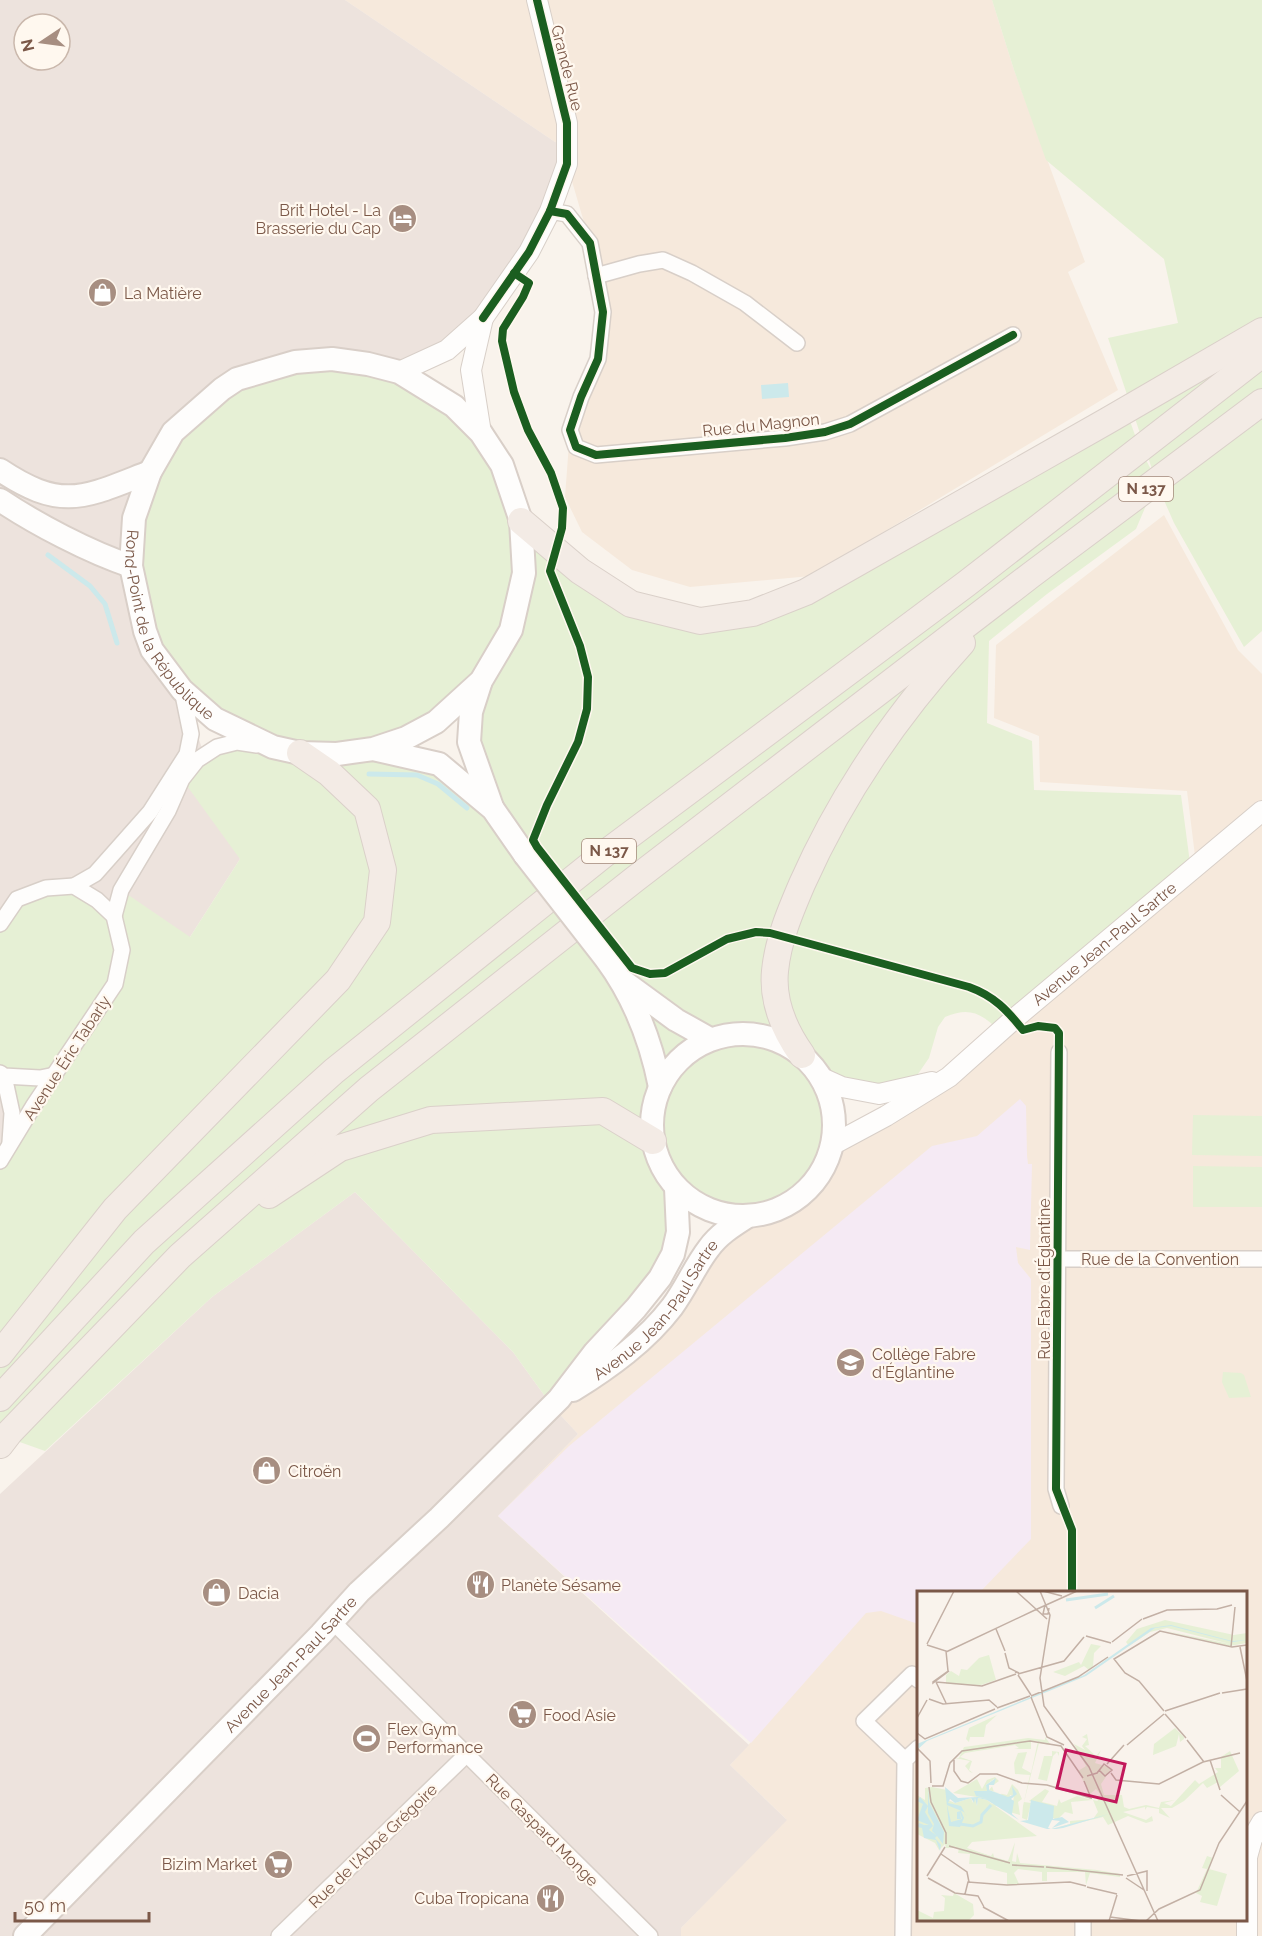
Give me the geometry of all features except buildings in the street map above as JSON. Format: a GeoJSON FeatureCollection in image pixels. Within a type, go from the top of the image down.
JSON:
{"type":"FeatureCollection","features":[{"type":"Feature","properties":{"kind":"highway"},"geometry":{"type":"LineString","coordinates":[[521,521],[580,571],[631,604],[700,621],[753,613],[806,592],[1107,422],[1262,331]]}},
{"type":"Feature","properties":{"kind":"highway","name":"N 137"},"geometry":{"type":"LineString","coordinates":[[0,1398],[144,1242],[334,1071],[603,855],[966,584],[1262,354]]}},
{"type":"Feature","properties":{"kind":"highway","name":"N 137"},"geometry":{"type":"LineString","coordinates":[[0,1446],[10,1432],[180,1256],[369,1089],[635,879],[1031,575],[1262,402]]}},
{"type":"Feature","properties":{"kind":"highway"},"geometry":{"type":"LineString","coordinates":[[802,1055],[788,1035],[779,1011],[775,971],[787,919],[814,856],[843,804],[906,709],[966,638],[1031,575]]}},
{"type":"Feature","properties":{"kind":"highway"},"geometry":{"type":"LineString","coordinates":[[0,1354],[115,1209],[338,980],[377,922],[383,870],[367,809],[329,773],[300,753]]}},
{"type":"Feature","properties":{"kind":"highway"},"geometry":{"type":"LineString","coordinates":[[180,1256],[340,1148],[431,1120],[603,1111],[653,1141]]}},
{"type":"Feature","properties":{"kind":"main road","name":"Rond-Point de la République"},"geometry":{"type":"LineString","coordinates":[[332,360],[368,364],[399,372],[454,406],[481,433],[502,465],[521,521],[524,573],[511,630],[482,681],[436,722],[406,738],[373,749],[337,754],[300,753],[273,747],[215,719],[182,690],[152,650],[145,631],[131,566],[134,518],[150,472],[173,432],[222,389],[237,379],[295,362],[332,360]]}},
{"type":"Feature","properties":{"kind":"main road"},"geometry":{"type":"LineString","coordinates":[[0,470],[34,490],[51,496],[67,497],[85,495],[150,472]]}},
{"type":"Feature","properties":{"kind":"main road"},"geometry":{"type":"LineString","coordinates":[[0,500],[26,517],[114,561],[131,566]]}},
{"type":"Feature","properties":{"kind":"main road"},"geometry":{"type":"LineString","coordinates":[[482,681],[471,712],[469,742],[492,808]]}},
{"type":"Feature","properties":{"kind":"main road"},"geometry":{"type":"LineString","coordinates":[[373,749],[439,764],[492,808],[525,855],[621,980],[648,1038],[660,1087]]}},
{"type":"Feature","properties":{"kind":"main road"},"geometry":{"type":"LineString","coordinates":[[621,980],[676,1020],[710,1039]]}},
{"type":"Feature","properties":{"kind":"main road"},"geometry":{"type":"LineString","coordinates":[[734,1034],[758,1035],[782,1042],[802,1055],[822,1078],[832,1105],[834,1121],[832,1145],[820,1174],[804,1193],[789,1204],[770,1212],[748,1216],[724,1215],[699,1205],[676,1188],[667,1176],[653,1141],[652,1114],[660,1087],[672,1067],[689,1051],[710,1039],[734,1034]]}},
{"type":"Feature","properties":{"kind":"main road","name":"Avenue Jean-Paul Sartre"},"geometry":{"type":"LineString","coordinates":[[25,1934],[333,1622],[359,1592],[560,1399],[596,1352],[660,1278],[673,1254],[678,1232],[676,1188]]}},
{"type":"Feature","properties":{"kind":"main road","name":"Avenue Jean-Paul Sartre"},"geometry":{"type":"LineString","coordinates":[[560,1399],[610,1367],[655,1326],[672,1306],[708,1249],[730,1227],[748,1216]]}},
{"type":"Feature","properties":{"kind":"street","name":"Grande Rue"},"geometry":{"type":"LineString","coordinates":[[399,372],[447,350],[483,318],[529,252],[550,211],[567,164],[567,123],[537,0]]}},
{"type":"Feature","properties":{"kind":"street"},"geometry":{"type":"LineString","coordinates":[[550,211],[567,214],[590,243],[596,276],[663,260],[692,273],[745,303],[797,343]]}},
{"type":"Feature","properties":{"kind":"street","name":"Rue du Magnon"},"geometry":{"type":"LineString","coordinates":[[596,276],[603,312],[598,359],[581,397],[570,430],[576,447],[596,455],[785,438],[825,432],[850,424],[1013,334]]}},
{"type":"Feature","properties":{"kind":"street","name":"Grande Rue"},"geometry":{"type":"LineString","coordinates":[[481,433],[471,370],[483,318]]}},
{"type":"Feature","properties":{"kind":"street"},"geometry":{"type":"LineString","coordinates":[[0,924],[17,899],[46,888],[74,886],[95,874],[150,812],[187,754],[191,734],[182,690]]}},
{"type":"Feature","properties":{"kind":"street"},"geometry":{"type":"LineString","coordinates":[[74,886],[97,900],[114,916],[121,890],[168,811],[182,780],[197,760],[217,747],[237,742],[273,747]]}},
{"type":"Feature","properties":{"kind":"street","name":"Avenue Jean-Paul Sartre"},"geometry":{"type":"LineString","coordinates":[[832,1145],[886,1116],[949,1077],[1014,1019],[1262,811]]}},
{"type":"Feature","properties":{"kind":"street","name":"Avenue Éric Tabarly"},"geometry":{"type":"LineString","coordinates":[[0,1161],[115,984],[122,950],[114,916]]}},
{"type":"Feature","properties":{"kind":"street","name":"Rue Fabre d'Églantine"},"geometry":{"type":"LineString","coordinates":[[1059,1052],[1056,1489],[1061,1506]]}},
{"type":"Feature","properties":{"kind":"street"},"geometry":{"type":"LineString","coordinates":[[9,1146],[12,1113],[2,1075],[40,1078],[55,1075]]}},
{"type":"Feature","properties":{"kind":"street"},"geometry":{"type":"LineString","coordinates":[[822,1078],[842,1087],[879,1094],[949,1077]]}},
{"type":"Feature","properties":{"kind":"street","name":"Rue de la Convention"},"geometry":{"type":"LineString","coordinates":[[1058,1259],[1262,1259]]}},
{"type":"Feature","properties":{"kind":"street","name":"Rue Gaspard Monge"},"geometry":{"type":"LineString","coordinates":[[333,1622],[650,1936]]}},
{"type":"Feature","properties":{"kind":"street"},"geometry":{"type":"LineString","coordinates":[[905,1760],[864,1721],[912,1674],[917,1679]]}},
{"type":"Feature","properties":{"kind":"street"},"geometry":{"type":"LineString","coordinates":[[903,1936],[905,1760],[917,1749]]}},
{"type":"Feature","properties":{"kind":"street","name":"Rue de l'Abbé Grégoire"},"geometry":{"type":"LineString","coordinates":[[279,1936],[466,1755]]}},
{"type":"Feature","properties":{"kind":"street"},"geometry":{"type":"LineString","coordinates":[[1247,1936],[1247,1857],[1252,1839],[1262,1822]]}},
{"type":"Feature","properties":{"kind":"shaded area"},"geometry":{"type":"Polygon","coordinates":[[[0,0],[345,0],[555,142],[567,144],[567,164],[483,318],[399,372],[182,690],[240,859],[190,937],[0,1161],[0,0]]]}},
{"type":"Feature","properties":{"kind":"shaded area"},"geometry":{"type":"Polygon","coordinates":[[[345,0],[992,0],[1014,70],[1085,262],[1068,272],[1118,390],[811,576],[690,587],[632,570],[582,532],[565,497],[570,430],[603,312],[590,243],[567,164],[555,142],[345,0]]]}},
{"type":"Feature","properties":{"kind":"shaded area"},"geometry":{"type":"Polygon","coordinates":[[[1164,515],[1238,650],[1262,674],[1262,1936],[681,1936],[681,1928],[786,1819],[730,1765],[751,1742],[498,1516],[578,1434],[552,1406],[610,1367],[690,1279],[832,1145],[886,1116],[1197,872],[1187,791],[1040,782],[1039,736],[994,718],[996,645],[1164,515]]]}},
{"type":"Feature","properties":{"kind":"shaded area","name":"Collège Fabre d'Églantine"},"geometry":{"type":"Polygon","coordinates":[[[1020,1099],[1026,1106],[1027,1155],[1028,1164],[1032,1164],[1030,1250],[1016,1247],[1018,1263],[1031,1279],[1031,1539],[981,1591],[917,1591],[917,1624],[881,1611],[866,1613],[751,1743],[498,1516],[569,1446],[932,1146],[977,1136],[1020,1099]]]}},
{"type":"Feature","properties":{"kind":"shaded area"},"geometry":{"type":"Polygon","coordinates":[[[355,1192],[513,1352],[552,1406],[578,1434],[498,1516],[749,1745],[730,1765],[787,1820],[681,1928],[681,1936],[0,1936],[0,1494],[212,1297],[355,1192]]]}},
{"type":"Feature","properties":{"kind":"green space"},"geometry":{"type":"Polygon","coordinates":[[[992,0],[1262,0],[1262,631],[1244,647],[1174,523],[1156,482],[1136,529],[1047,594],[989,641],[987,723],[1032,741],[1034,790],[1181,795],[1190,863],[1000,1031],[981,1016],[969,1012],[945,1017],[938,1027],[929,1058],[909,1087],[822,1078],[833,1112],[834,1128],[829,1151],[815,1179],[801,1195],[785,1206],[767,1213],[727,1214],[707,1208],[687,1197],[673,1254],[552,1406],[513,1352],[355,1192],[212,1297],[45,1451],[0,1435],[0,1161],[9,1146],[0,1073],[0,924],[17,899],[74,886],[114,916],[121,890],[190,937],[240,859],[182,779],[197,760],[237,742],[161,662],[131,566],[150,472],[237,379],[368,364],[481,433],[521,521],[631,604],[753,613],[1126,410],[1140,449],[1154,475],[1108,338],[1178,323],[1164,259],[1046,160],[992,0]],[[481,682],[375,749],[439,764],[491,807],[469,742],[481,682]]]}},
{"type":"Feature","properties":{"kind":"green space"},"geometry":{"type":"Polygon","coordinates":[[[1193,1115],[1262,1116],[1262,1156],[1192,1155],[1193,1115]]]}},
{"type":"Feature","properties":{"kind":"green space"},"geometry":{"type":"Polygon","coordinates":[[[1193,1166],[1262,1167],[1262,1207],[1193,1207],[1193,1166]]]}},
{"type":"Feature","properties":{"kind":"green space"},"geometry":{"type":"Polygon","coordinates":[[[1223,1372],[1244,1375],[1251,1397],[1229,1398],[1222,1382],[1223,1372]]]}},
{"type":"Feature","properties":{"kind":"water"},"geometry":{"type":"Polygon","coordinates":[[[788,383],[789,397],[762,399],[761,385],[788,383]]]}},
{"type":"Feature","properties":{"kind":"waterway"},"geometry":{"type":"LineString","coordinates":[[48,555],[90,586],[105,604],[117,643]]}},
{"type":"Feature","properties":{"kind":"waterway"},"geometry":{"type":"LineString","coordinates":[[369,774],[417,775],[438,784],[467,808]]}},
{"type":"Feature","properties":{"kind":"cycle path"},"geometry":{"type":"LineString","coordinates":[[483,318],[529,252],[550,211],[567,164],[567,123],[537,0]]}},
{"type":"Feature","properties":{"kind":"cycle path"},"geometry":{"type":"LineString","coordinates":[[550,211],[567,214],[590,243],[603,312],[598,359],[581,397],[570,430],[576,447],[596,455],[785,438],[825,432],[850,424],[1013,335]]}},
{"type":"Feature","properties":{"kind":"cycle path"},"geometry":{"type":"LineString","coordinates":[[514,273],[529,283],[503,329],[502,341],[514,392],[528,430],[551,473],[563,508],[562,528],[550,571],[580,646],[588,677],[587,709],[578,742],[547,805],[533,840],[537,847],[632,968],[650,974],[665,973],[727,939],[756,932],[770,933],[969,987],[999,1004],[1023,1030],[1038,1026],[1055,1028],[1059,1033],[1056,1489],[1072,1530],[1072,1591]]}},
{"type":"Feature","properties":{"kind":"place","name":"Brit Hotel - La Brasserie du Cap"},"geometry":{"type":"Point","coordinates":[402,219]}},
{"type":"Feature","properties":{"kind":"place","name":"La Matière"},"geometry":{"type":"Point","coordinates":[103,293]}},
{"type":"Feature","properties":{"kind":"place","name":"Collège Fabre d'Églantine"},"geometry":{"type":"Point","coordinates":[851,1363]}},
{"type":"Feature","properties":{"kind":"place","name":"Citroën"},"geometry":{"type":"Point","coordinates":[267,1471]}},
{"type":"Feature","properties":{"kind":"place","name":"Planète Sésame"},"geometry":{"type":"Point","coordinates":[480,1585]}},
{"type":"Feature","properties":{"kind":"place","name":"Dacia"},"geometry":{"type":"Point","coordinates":[217,1593]}},
{"type":"Feature","properties":{"kind":"place","name":"Food Asie"},"geometry":{"type":"Point","coordinates":[522,1715]}},
{"type":"Feature","properties":{"kind":"place","name":"Flex Gym Performance"},"geometry":{"type":"Point","coordinates":[366,1738]}},
{"type":"Feature","properties":{"kind":"place","name":"Bizim Market"},"geometry":{"type":"Point","coordinates":[278,1864]}},
{"type":"Feature","properties":{"kind":"place","name":"Cuba Tropicana"},"geometry":{"type":"Point","coordinates":[550,1898]}}]}
